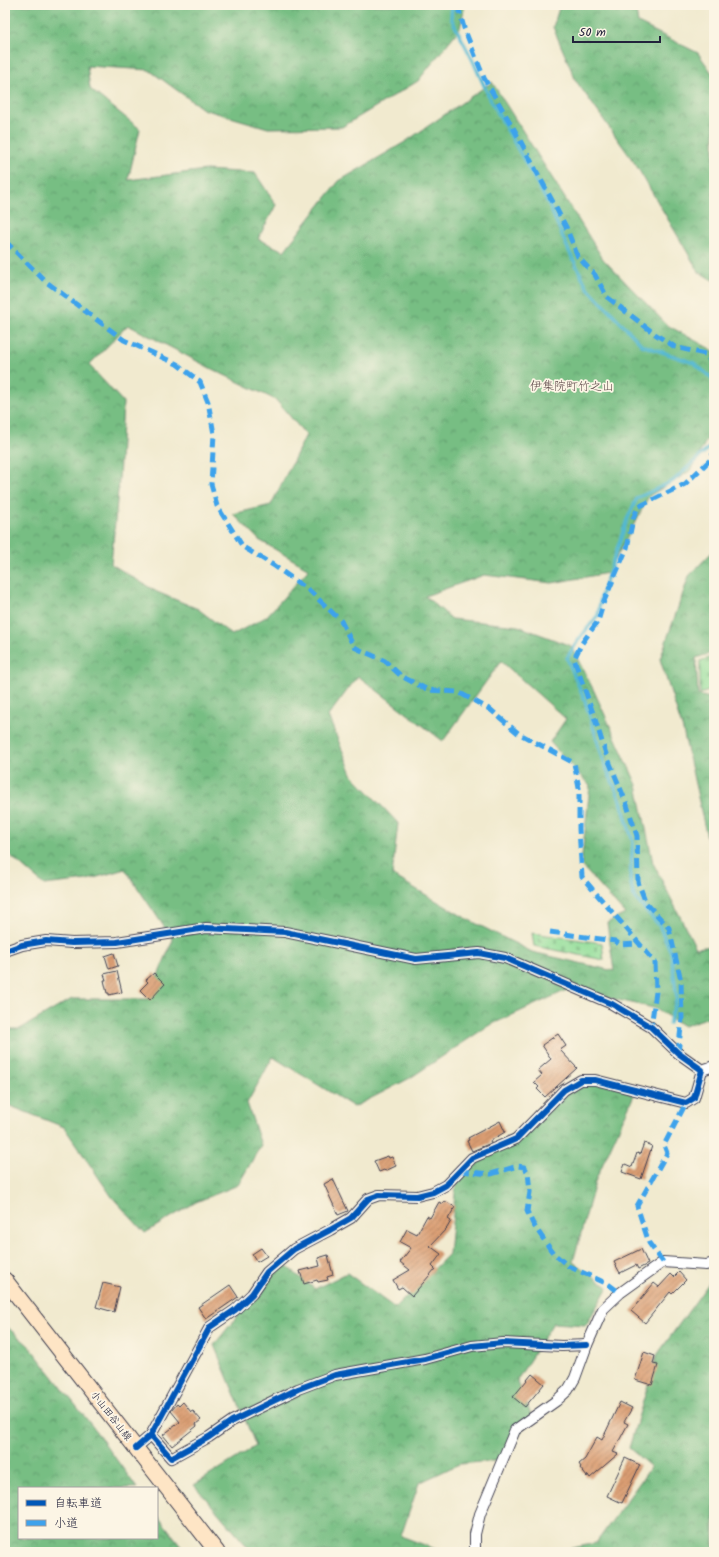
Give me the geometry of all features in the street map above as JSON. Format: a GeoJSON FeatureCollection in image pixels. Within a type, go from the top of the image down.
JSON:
{"type":"FeatureCollection","features":[{"type":"Feature","properties":{"kind":"main road","name":"小山田谷山線"},"geometry":{"type":"LineString","coordinates":[[5,1280],[217,1552]]}},
{"type":"Feature","properties":{"kind":"street"},"geometry":{"type":"LineString","coordinates":[[5,951],[22,945],[46,941],[72,943],[117,942],[206,928],[285,932],[416,959],[479,952],[505,958],[612,1004],[650,1027],[678,1053],[702,1070]]}},
{"type":"Feature","properties":{"kind":"street"},"geometry":{"type":"LineString","coordinates":[[702,1070],[714,1066]]}},
{"type":"Feature","properties":{"kind":"street"},"geometry":{"type":"LineString","coordinates":[[136,1448],[151,1435],[210,1327],[235,1310],[252,1294],[266,1272],[294,1249],[351,1218],[368,1199],[379,1195],[416,1196],[440,1189],[446,1185],[472,1158],[516,1139],[564,1090],[581,1080],[595,1080],[686,1103],[694,1098],[702,1070]]}},
{"type":"Feature","properties":{"kind":"street"},"geometry":{"type":"LineString","coordinates":[[475,1552],[475,1534],[480,1514],[515,1430],[556,1402],[568,1390],[575,1378],[586,1345],[604,1309],[620,1293],[663,1262],[706,1265],[714,1263]]}},
{"type":"Feature","properties":{"kind":"street"},"geometry":{"type":"LineString","coordinates":[[151,1435],[171,1458],[209,1437],[232,1422],[298,1389],[335,1376],[425,1359],[472,1346],[503,1343],[562,1346],[586,1345]]}},
{"type":"Feature","properties":{"kind":"green space"},"geometry":{"type":"Polygon","coordinates":[[[5,5],[465,5],[460,28],[418,81],[342,127],[268,128],[203,109],[149,70],[87,66],[90,89],[140,129],[128,180],[206,170],[255,173],[276,205],[258,239],[284,251],[339,181],[405,142],[492,82],[603,259],[667,325],[714,351],[714,426],[690,471],[649,496],[608,573],[552,583],[484,575],[425,596],[452,619],[518,626],[571,646],[594,691],[637,785],[653,863],[696,948],[714,946],[714,1015],[684,1026],[654,1008],[569,989],[488,1026],[410,1078],[354,1107],[273,1057],[247,1103],[261,1145],[238,1185],[196,1202],[145,1233],[112,1197],[64,1127],[5,1104],[5,1029],[20,1029],[72,999],[148,999],[173,940],[125,869],[87,880],[44,885],[5,851],[5,5]],[[128,325],[89,365],[123,402],[119,480],[111,564],[157,592],[198,609],[232,635],[266,617],[309,569],[259,540],[233,514],[271,505],[306,435],[276,400],[214,370],[128,325]],[[501,661],[443,741],[358,676],[328,716],[353,776],[398,823],[392,875],[469,920],[532,952],[614,971],[607,923],[625,914],[581,865],[590,786],[550,742],[566,719],[501,661]]]}},
{"type":"Feature","properties":{"kind":"green space"},"geometry":{"type":"Polygon","coordinates":[[[560,5],[635,5],[638,23],[698,53],[714,76],[714,281],[699,272],[636,165],[576,81],[553,27],[560,5]]]}},
{"type":"Feature","properties":{"kind":"green space"},"geometry":{"type":"Polygon","coordinates":[[[714,550],[714,652],[696,658],[698,695],[714,699],[714,869],[683,730],[660,659],[689,576],[714,550]]]}},
{"type":"Feature","properties":{"kind":"green space"},"geometry":{"type":"Polygon","coordinates":[[[714,656],[714,689],[700,694],[700,661],[714,656]]]}},
{"type":"Feature","properties":{"kind":"green space"},"geometry":{"type":"Polygon","coordinates":[[[532,933],[602,943],[604,960],[534,946],[532,933]]]}},
{"type":"Feature","properties":{"kind":"green space"},"geometry":{"type":"Polygon","coordinates":[[[598,1076],[634,1095],[596,1179],[573,1262],[608,1287],[586,1325],[553,1323],[517,1380],[531,1415],[505,1460],[459,1464],[419,1483],[401,1536],[443,1552],[252,1552],[194,1485],[256,1446],[214,1345],[281,1262],[315,1289],[347,1273],[395,1308],[449,1254],[457,1174],[520,1130],[564,1087],[598,1076]]]}},
{"type":"Feature","properties":{"kind":"green space"},"geometry":{"type":"Polygon","coordinates":[[[714,1279],[714,1552],[564,1552],[563,1550],[596,1543],[651,1467],[629,1448],[657,1355],[711,1280],[714,1279]]]}},
{"type":"Feature","properties":{"kind":"green space"},"geometry":{"type":"Polygon","coordinates":[[[5,1325],[29,1346],[92,1426],[136,1487],[18,1487],[18,1539],[158,1539],[158,1516],[186,1552],[5,1552],[5,1325]]]}},
{"type":"Feature","properties":{"kind":"building"},"geometry":{"type":"Polygon","coordinates":[[[114,953],[118,966],[109,969],[105,956],[114,953]]]}},
{"type":"Feature","properties":{"kind":"building"},"geometry":{"type":"Polygon","coordinates":[[[117,971],[122,992],[109,995],[109,993],[107,993],[104,974],[117,971]]]}},
{"type":"Feature","properties":{"kind":"building"},"geometry":{"type":"Polygon","coordinates":[[[154,973],[165,984],[150,1000],[140,990],[148,982],[146,980],[154,973]]]}},
{"type":"Feature","properties":{"kind":"building"},"geometry":{"type":"Polygon","coordinates":[[[558,1034],[566,1046],[560,1050],[577,1068],[545,1097],[537,1089],[539,1087],[534,1082],[542,1075],[538,1070],[551,1059],[542,1045],[558,1034]]]}},
{"type":"Feature","properties":{"kind":"building"},"geometry":{"type":"Polygon","coordinates":[[[500,1121],[505,1132],[490,1141],[491,1143],[472,1151],[467,1141],[469,1140],[468,1138],[500,1121]]]}},
{"type":"Feature","properties":{"kind":"building"},"geometry":{"type":"Polygon","coordinates":[[[644,1143],[652,1146],[641,1179],[622,1172],[625,1164],[632,1167],[637,1153],[640,1154],[644,1143]]]}},
{"type":"Feature","properties":{"kind":"building"},"geometry":{"type":"Polygon","coordinates":[[[388,1156],[389,1158],[392,1157],[396,1166],[379,1172],[374,1161],[388,1156]]]}},
{"type":"Feature","properties":{"kind":"building"},"geometry":{"type":"Polygon","coordinates":[[[333,1179],[348,1211],[338,1215],[324,1184],[333,1179]]]}},
{"type":"Feature","properties":{"kind":"building"},"geometry":{"type":"Polygon","coordinates":[[[445,1201],[455,1207],[448,1219],[451,1221],[447,1228],[430,1246],[441,1254],[432,1266],[435,1269],[412,1296],[402,1287],[398,1289],[393,1280],[410,1270],[400,1262],[411,1248],[400,1242],[407,1229],[417,1234],[427,1216],[430,1218],[439,1202],[443,1204],[445,1201]]]}},
{"type":"Feature","properties":{"kind":"building"},"geometry":{"type":"Polygon","coordinates":[[[261,1248],[267,1256],[257,1262],[252,1254],[261,1248]]]}},
{"type":"Feature","properties":{"kind":"building"},"geometry":{"type":"Polygon","coordinates":[[[641,1249],[648,1264],[638,1269],[636,1265],[620,1273],[614,1262],[641,1249]]]}},
{"type":"Feature","properties":{"kind":"building"},"geometry":{"type":"Polygon","coordinates":[[[328,1255],[333,1275],[327,1277],[328,1280],[318,1282],[317,1280],[304,1284],[300,1271],[320,1266],[318,1258],[328,1255]]]}},
{"type":"Feature","properties":{"kind":"building"},"geometry":{"type":"Polygon","coordinates":[[[679,1272],[686,1280],[672,1294],[670,1292],[645,1323],[631,1311],[654,1283],[659,1287],[671,1274],[674,1277],[679,1272]]]}},
{"type":"Feature","properties":{"kind":"building"},"geometry":{"type":"Polygon","coordinates":[[[103,1283],[120,1287],[114,1312],[96,1307],[103,1283]]]}},
{"type":"Feature","properties":{"kind":"building"},"geometry":{"type":"Polygon","coordinates":[[[230,1285],[238,1297],[206,1319],[198,1307],[230,1285]]]}},
{"type":"Feature","properties":{"kind":"building"},"geometry":{"type":"Polygon","coordinates":[[[644,1352],[655,1356],[653,1364],[658,1365],[652,1385],[635,1380],[644,1352]]]}},
{"type":"Feature","properties":{"kind":"building"},"geometry":{"type":"Polygon","coordinates":[[[532,1374],[544,1384],[525,1407],[513,1397],[532,1374]]]}},
{"type":"Feature","properties":{"kind":"building"},"geometry":{"type":"Polygon","coordinates":[[[183,1402],[191,1412],[193,1411],[201,1420],[196,1424],[197,1426],[172,1446],[163,1435],[180,1422],[171,1411],[177,1404],[179,1406],[183,1402]]]}},
{"type":"Feature","properties":{"kind":"building"},"geometry":{"type":"Polygon","coordinates":[[[620,1402],[632,1408],[624,1422],[628,1424],[613,1452],[618,1454],[590,1478],[588,1475],[587,1477],[580,1468],[581,1467],[579,1464],[585,1459],[597,1437],[602,1440],[620,1402]]]}},
{"type":"Feature","properties":{"kind":"building"},"geometry":{"type":"Polygon","coordinates":[[[625,1458],[640,1465],[622,1503],[607,1496],[625,1458]]]}},
{"type":"Feature","properties":{"kind":"waterway"},"geometry":{"type":"LineString","coordinates":[[452,5],[451,18],[491,101],[549,205],[587,287],[642,345],[694,363],[713,379],[714,389]]}},
{"type":"Feature","properties":{"kind":"waterway"},"geometry":{"type":"LineString","coordinates":[[669,1023],[677,998],[671,952],[659,925],[634,897],[630,879],[633,842],[621,801],[605,765],[585,701],[567,658],[579,639],[598,615],[601,596],[627,520],[637,498],[673,481],[711,446],[714,438]]}},
{"type":"Feature","properties":{"kind":"marked path"},"geometry":{"type":"LineString","coordinates":[[459,5],[464,28],[484,78],[515,131],[555,206],[566,227],[578,257],[595,275],[607,297],[655,334],[675,347],[705,354],[714,365]]}},
{"type":"Feature","properties":{"kind":"marked path"},"geometry":{"type":"LineString","coordinates":[[5,241],[45,281],[124,340],[177,364],[200,382],[208,402],[214,434],[211,484],[217,506],[243,547],[273,565],[310,591],[341,621],[354,647],[385,661],[401,676],[428,690],[458,692],[491,710],[518,733],[574,763],[579,788],[579,829],[582,877],[655,962],[656,992],[651,1027]]}},
{"type":"Feature","properties":{"kind":"marked path"},"geometry":{"type":"LineString","coordinates":[[678,1053],[682,1019],[681,981],[669,928],[646,903],[638,882],[637,836],[626,802],[606,754],[574,659],[582,643],[598,621],[604,601],[627,548],[633,519],[638,507],[685,484],[710,460],[714,452]]}},
{"type":"Feature","properties":{"kind":"marked path"},"geometry":{"type":"LineString","coordinates":[[550,932],[615,941],[620,945],[639,944]]}},
{"type":"Feature","properties":{"kind":"marked path"},"geometry":{"type":"LineString","coordinates":[[663,1262],[649,1243],[637,1206],[667,1153],[664,1145],[686,1103]]}},
{"type":"Feature","properties":{"kind":"marked path"},"geometry":{"type":"LineString","coordinates":[[460,1171],[491,1174],[518,1166],[524,1167],[528,1172],[530,1192],[527,1211],[533,1224],[553,1253],[568,1266],[608,1284],[620,1293]]}},
{"type":"Feature","properties":{"kind":"cycle path"},"geometry":{"type":"LineString","coordinates":[[5,951],[22,945],[46,941],[72,943],[117,942],[206,928],[285,932],[416,959],[479,953],[505,958],[612,1004],[651,1027],[678,1053],[702,1070],[694,1098],[686,1103],[595,1080],[581,1080],[564,1090],[516,1139],[472,1158],[446,1185],[433,1192],[417,1196],[379,1195],[368,1199],[351,1218],[294,1249],[267,1272],[252,1294],[235,1310],[210,1327],[151,1435],[136,1448]]}},
{"type":"Feature","properties":{"kind":"cycle path"},"geometry":{"type":"LineString","coordinates":[[151,1435],[171,1458],[209,1437],[232,1421],[298,1389],[335,1375],[425,1359],[472,1346],[503,1343],[562,1346],[587,1345]]}},
{"type":"Feature","properties":{"kind":"district","name":"伊集院町竹之山"},"geometry":{"type":"Point","coordinates":[572,386]}}]}
